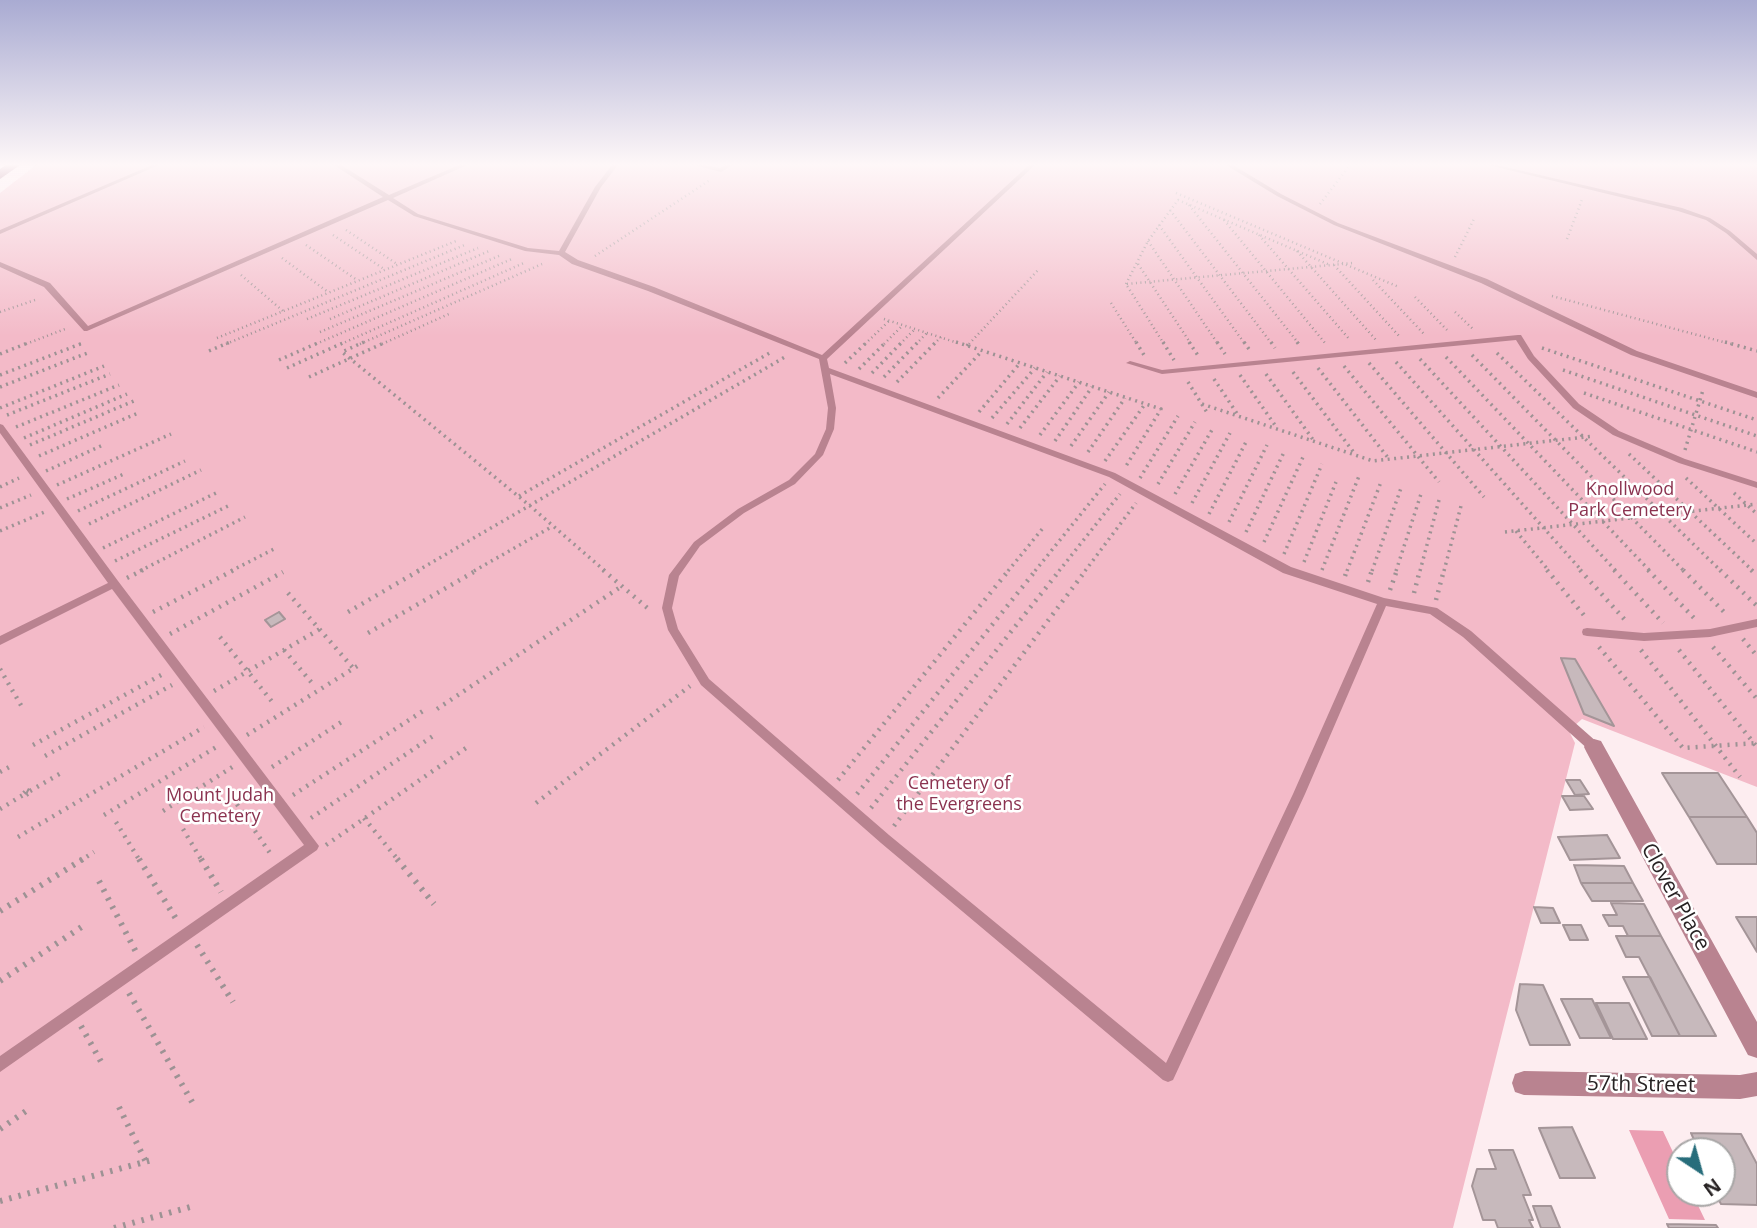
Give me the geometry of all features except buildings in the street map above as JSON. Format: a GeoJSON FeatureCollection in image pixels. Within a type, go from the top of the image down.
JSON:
{"type":"FeatureCollection","features":[{"type":"Feature","properties":{"kind":"street","name":"Clover Place"},"geometry":{"type":"LineString","coordinates":[[1594,747],[1757,1045]]}},
{"type":"Feature","properties":{"kind":"street","name":"57th Street"},"geometry":{"type":"LineString","coordinates":[[1524,1083],[1740,1087],[1757,1084]]}},
{"type":"Feature","properties":{"kind":"lane"},"geometry":{"type":"LineString","coordinates":[[0,232],[22,222]]}},
{"type":"Feature","properties":{"kind":"lane"},"geometry":{"type":"LineString","coordinates":[[0,264],[47,285],[88,329],[330,222]]}},
{"type":"Feature","properties":{"kind":"lane"},"geometry":{"type":"LineString","coordinates":[[438,222],[518,248],[562,254],[582,265],[651,289],[798,349],[829,366],[999,434],[1134,481],[1287,570],[1383,601],[1433,611],[1468,634],[1594,747]]}},
{"type":"Feature","properties":{"kind":"lane"},"geometry":{"type":"LineString","coordinates":[[562,254],[579,222]]}},
{"type":"Feature","properties":{"kind":"lane"},"geometry":{"type":"LineString","coordinates":[[972,222],[870,314],[829,366],[827,388],[832,408],[830,429],[819,455],[792,482],[741,511],[697,544],[674,575],[667,608],[673,630],[702,677],[846,807],[1168,1075],[1299,794],[1383,601]]}},
{"type":"Feature","properties":{"kind":"lane"},"geometry":{"type":"LineString","coordinates":[[1333,222],[1484,281],[1634,353],[1757,395]]}},
{"type":"Feature","properties":{"kind":"lane"},"geometry":{"type":"LineString","coordinates":[[1713,222],[1757,258]]}},
{"type":"Feature","properties":{"kind":"lane"},"geometry":{"type":"LineString","coordinates":[[1130,363],[1162,372],[1518,337],[1532,359],[1576,407],[1612,434],[1682,461],[1757,485]]}},
{"type":"Feature","properties":{"kind":"lane"},"geometry":{"type":"LineString","coordinates":[[0,1065],[313,846],[140,619],[12,443]]}},
{"type":"Feature","properties":{"kind":"lane"},"geometry":{"type":"LineString","coordinates":[[0,641],[114,584]]}},
{"type":"Feature","properties":{"kind":"lane"},"geometry":{"type":"LineString","coordinates":[[1593,633],[1635,636],[1704,633],[1757,623]]}},
{"type":"Feature","properties":{"kind":"path"},"geometry":{"type":"LineString","coordinates":[[335,222],[398,265]]}},
{"type":"Feature","properties":{"kind":"path"},"geometry":{"type":"LineString","coordinates":[[582,265],[647,222]]}},
{"type":"Feature","properties":{"kind":"path"},"geometry":{"type":"LineString","coordinates":[[1126,284],[1147,241],[1161,222]]}},
{"type":"Feature","properties":{"kind":"path"},"geometry":{"type":"LineString","coordinates":[[1179,222],[1356,455]]}},
{"type":"Feature","properties":{"kind":"path"},"geometry":{"type":"LineString","coordinates":[[1203,222],[1389,459]]}},
{"type":"Feature","properties":{"kind":"path"},"geometry":{"type":"LineString","coordinates":[[1230,222],[1333,265],[1671,635],[1756,745]]}},
{"type":"Feature","properties":{"kind":"path"},"geometry":{"type":"LineString","coordinates":[[1248,222],[1399,287]]}},
{"type":"Feature","properties":{"kind":"path"},"geometry":{"type":"LineString","coordinates":[[1452,264],[1472,222]]}},
{"type":"Feature","properties":{"kind":"path"},"geometry":{"type":"LineString","coordinates":[[1567,239],[1573,222]]}},
{"type":"Feature","properties":{"kind":"path"},"geometry":{"type":"LineString","coordinates":[[1159,225],[1315,442]]}},
{"type":"Feature","properties":{"kind":"path"},"geometry":{"type":"LineString","coordinates":[[321,227],[385,270]]}},
{"type":"Feature","properties":{"kind":"path"},"geometry":{"type":"LineString","coordinates":[[217,338],[473,234]]}},
{"type":"Feature","properties":{"kind":"path"},"geometry":{"type":"LineString","coordinates":[[209,351],[484,237]]}},
{"type":"Feature","properties":{"kind":"path"},"geometry":{"type":"LineString","coordinates":[[295,238],[357,281]]}},
{"type":"Feature","properties":{"kind":"path"},"geometry":{"type":"LineString","coordinates":[[307,319],[495,241]]}},
{"type":"Feature","properties":{"kind":"path"},"geometry":{"type":"LineString","coordinates":[[1147,241],[1277,429]]}},
{"type":"Feature","properties":{"kind":"path"},"geometry":{"type":"LineString","coordinates":[[330,318],[506,244]]}},
{"type":"Feature","properties":{"kind":"path"},"geometry":{"type":"LineString","coordinates":[[320,332],[518,248]]}},
{"type":"Feature","properties":{"kind":"path"},"geometry":{"type":"LineString","coordinates":[[269,249],[329,293]]}},
{"type":"Feature","properties":{"kind":"path"},"geometry":{"type":"LineString","coordinates":[[279,359],[531,250]]}},
{"type":"Feature","properties":{"kind":"path"},"geometry":{"type":"LineString","coordinates":[[1297,251],[1543,528],[1635,636],[1740,777]]}},
{"type":"Feature","properties":{"kind":"path"},"geometry":{"type":"LineString","coordinates":[[287,368],[550,252]]}},
{"type":"Feature","properties":{"kind":"path"},"geometry":{"type":"LineString","coordinates":[[562,254],[342,352],[519,496],[673,630]]}},
{"type":"Feature","properties":{"kind":"path"},"geometry":{"type":"LineString","coordinates":[[1126,284],[1353,263]]}},
{"type":"Feature","properties":{"kind":"path"},"geometry":{"type":"LineString","coordinates":[[1138,264],[1239,416]]}},
{"type":"Feature","properties":{"kind":"path"},"geometry":{"type":"LineString","coordinates":[[230,266],[282,311]]}},
{"type":"Feature","properties":{"kind":"path"},"geometry":{"type":"LineString","coordinates":[[967,346],[1039,269]]}},
{"type":"Feature","properties":{"kind":"path"},"geometry":{"type":"LineString","coordinates":[[1373,280],[1704,633],[1757,699]]}},
{"type":"Feature","properties":{"kind":"path"},"geometry":{"type":"LineString","coordinates":[[1126,284],[1208,414]]}},
{"type":"Feature","properties":{"kind":"path"},"geometry":{"type":"LineString","coordinates":[[1548,295],[1757,351]]}},
{"type":"Feature","properties":{"kind":"path"},"geometry":{"type":"LineString","coordinates":[[1415,298],[1738,627]]}},
{"type":"Feature","properties":{"kind":"path"},"geometry":{"type":"LineString","coordinates":[[0,312],[35,300]]}},
{"type":"Feature","properties":{"kind":"path"},"geometry":{"type":"LineString","coordinates":[[1111,303],[1153,369]]}},
{"type":"Feature","properties":{"kind":"path"},"geometry":{"type":"LineString","coordinates":[[1455,312],[1757,606]]}},
{"type":"Feature","properties":{"kind":"path"},"geometry":{"type":"LineString","coordinates":[[309,377],[452,313]]}},
{"type":"Feature","properties":{"kind":"path"},"geometry":{"type":"LineString","coordinates":[[846,807],[1117,474],[1161,409],[870,314]]}},
{"type":"Feature","properties":{"kind":"path"},"geometry":{"type":"LineString","coordinates":[[829,366],[890,321]]}},
{"type":"Feature","properties":{"kind":"path"},"geometry":{"type":"LineString","coordinates":[[853,374],[903,325]]}},
{"type":"Feature","properties":{"kind":"path"},"geometry":{"type":"LineString","coordinates":[[866,379],[915,329]]}},
{"type":"Feature","properties":{"kind":"path"},"geometry":{"type":"LineString","coordinates":[[0,354],[65,330]]}},
{"type":"Feature","properties":{"kind":"path"},"geometry":{"type":"LineString","coordinates":[[878,383],[927,333]]}},
{"type":"Feature","properties":{"kind":"path"},"geometry":{"type":"LineString","coordinates":[[891,388],[941,337]]}},
{"type":"Feature","properties":{"kind":"path"},"geometry":{"type":"LineString","coordinates":[[1521,341],[1757,420]]}},
{"type":"Feature","properties":{"kind":"path"},"geometry":{"type":"LineString","coordinates":[[0,375],[83,342]]}},
{"type":"Feature","properties":{"kind":"path"},"geometry":{"type":"LineString","coordinates":[[519,496],[785,344]]}},
{"type":"Feature","properties":{"kind":"path"},"geometry":{"type":"LineString","coordinates":[[348,612],[798,349]]}},
{"type":"Feature","properties":{"kind":"path"},"geometry":{"type":"LineString","coordinates":[[933,403],[982,351]]}},
{"type":"Feature","properties":{"kind":"path"},"geometry":{"type":"LineString","coordinates":[[0,387],[90,352]]}},
{"type":"Feature","properties":{"kind":"path"},"geometry":{"type":"LineString","coordinates":[[1532,359],[1757,436]]}},
{"type":"Feature","properties":{"kind":"path"},"geometry":{"type":"LineString","coordinates":[[974,418],[1020,363]]}},
{"type":"Feature","properties":{"kind":"path"},"geometry":{"type":"LineString","coordinates":[[0,408],[104,366]]}},
{"type":"Feature","properties":{"kind":"path"},"geometry":{"type":"LineString","coordinates":[[988,423],[1035,368]]}},
{"type":"Feature","properties":{"kind":"path"},"geometry":{"type":"LineString","coordinates":[[999,434],[1047,372]]}},
{"type":"Feature","properties":{"kind":"path"},"geometry":{"type":"LineString","coordinates":[[0,418],[110,374]]}},
{"type":"Feature","properties":{"kind":"path"},"geometry":{"type":"LineString","coordinates":[[1012,439],[1060,376]]}},
{"type":"Feature","properties":{"kind":"path"},"geometry":{"type":"LineString","coordinates":[[1032,446],[1079,382]]}},
{"type":"Feature","properties":{"kind":"path"},"geometry":{"type":"LineString","coordinates":[[1554,382],[1757,452]]}},
{"type":"Feature","properties":{"kind":"path"},"geometry":{"type":"LineString","coordinates":[[12,443],[119,384]]}},
{"type":"Feature","properties":{"kind":"path"},"geometry":{"type":"LineString","coordinates":[[1047,452],[1092,387]]}},
{"type":"Feature","properties":{"kind":"path"},"geometry":{"type":"LineString","coordinates":[[1682,461],[1703,390]]}},
{"type":"Feature","properties":{"kind":"path"},"geometry":{"type":"LineString","coordinates":[[1063,457],[1109,392]]}},
{"type":"Feature","properties":{"kind":"path"},"geometry":{"type":"LineString","coordinates":[[12,443],[127,394]]}},
{"type":"Feature","properties":{"kind":"path"},"geometry":{"type":"LineString","coordinates":[[1080,464],[1125,398]]}},
{"type":"Feature","properties":{"kind":"path"},"geometry":{"type":"LineString","coordinates":[[12,443],[136,400]]}},
{"type":"Feature","properties":{"kind":"path"},"geometry":{"type":"LineString","coordinates":[[1103,465],[1145,404]]}},
{"type":"Feature","properties":{"kind":"path"},"geometry":{"type":"LineString","coordinates":[[1202,404],[1373,461],[1612,434],[1757,575]]}},
{"type":"Feature","properties":{"kind":"path"},"geometry":{"type":"LineString","coordinates":[[12,443],[138,413]]}},
{"type":"Feature","properties":{"kind":"path"},"geometry":{"type":"LineString","coordinates":[[862,820],[1134,481],[1178,416]]}},
{"type":"Feature","properties":{"kind":"path"},"geometry":{"type":"LineString","coordinates":[[885,839],[1151,490],[1195,422]]}},
{"type":"Feature","properties":{"kind":"path"},"geometry":{"type":"LineString","coordinates":[[1173,498],[1213,428]]}},
{"type":"Feature","properties":{"kind":"path"},"geometry":{"type":"LineString","coordinates":[[1190,508],[1230,433]]}},
{"type":"Feature","properties":{"kind":"path"},"geometry":{"type":"LineString","coordinates":[[0,509],[171,434]]}},
{"type":"Feature","properties":{"kind":"path"},"geometry":{"type":"LineString","coordinates":[[1207,518],[1247,440]]}},
{"type":"Feature","properties":{"kind":"path"},"geometry":{"type":"LineString","coordinates":[[0,487],[103,445]]}},
{"type":"Feature","properties":{"kind":"path"},"geometry":{"type":"LineString","coordinates":[[1225,529],[1267,445]]}},
{"type":"Feature","properties":{"kind":"path"},"geometry":{"type":"LineString","coordinates":[[1243,539],[1285,450]]}},
{"type":"Feature","properties":{"kind":"path"},"geometry":{"type":"LineString","coordinates":[[1660,453],[1757,544]]}},
{"type":"Feature","properties":{"kind":"path"},"geometry":{"type":"LineString","coordinates":[[1261,550],[1303,457]]}},
{"type":"Feature","properties":{"kind":"path"},"geometry":{"type":"LineString","coordinates":[[65,517],[185,461]]}},
{"type":"Feature","properties":{"kind":"path"},"geometry":{"type":"LineString","coordinates":[[1282,559],[1322,464]]}},
{"type":"Feature","properties":{"kind":"path"},"geometry":{"type":"LineString","coordinates":[[75,531],[201,470]]}},
{"type":"Feature","properties":{"kind":"path"},"geometry":{"type":"LineString","coordinates":[[0,531],[124,474]]}},
{"type":"Feature","properties":{"kind":"path"},"geometry":{"type":"LineString","coordinates":[[1321,574],[1359,476]]}},
{"type":"Feature","properties":{"kind":"path"},"geometry":{"type":"LineString","coordinates":[[1301,567],[1336,482]]}},
{"type":"Feature","properties":{"kind":"path"},"geometry":{"type":"LineString","coordinates":[[1344,580],[1381,482]]}},
{"type":"Feature","properties":{"kind":"path"},"geometry":{"type":"LineString","coordinates":[[1366,586],[1401,488]]}},
{"type":"Feature","properties":{"kind":"path"},"geometry":{"type":"LineString","coordinates":[[92,554],[216,493]]}},
{"type":"Feature","properties":{"kind":"path"},"geometry":{"type":"LineString","coordinates":[[1383,601],[1390,591],[1421,494]]}},
{"type":"Feature","properties":{"kind":"path"},"geometry":{"type":"LineString","coordinates":[[1411,606],[1439,500]]}},
{"type":"Feature","properties":{"kind":"path"},"geometry":{"type":"LineString","coordinates":[[1505,533],[1757,504]]}},
{"type":"Feature","properties":{"kind":"path"},"geometry":{"type":"LineString","coordinates":[[102,568],[228,506]]}},
{"type":"Feature","properties":{"kind":"path"},"geometry":{"type":"LineString","coordinates":[[1433,611],[1461,506]]}},
{"type":"Feature","properties":{"kind":"path"},"geometry":{"type":"LineString","coordinates":[[114,584],[245,517]]}},
{"type":"Feature","properties":{"kind":"path"},"geometry":{"type":"LineString","coordinates":[[368,634],[554,526]]}},
{"type":"Feature","properties":{"kind":"path"},"geometry":{"type":"LineString","coordinates":[[829,792],[1042,528]]}},
{"type":"Feature","properties":{"kind":"path"},"geometry":{"type":"LineString","coordinates":[[1516,531],[1683,748],[1756,745]]}},
{"type":"Feature","properties":{"kind":"path"},"geometry":{"type":"LineString","coordinates":[[140,619],[276,548]]}},
{"type":"Feature","properties":{"kind":"path"},"geometry":{"type":"LineString","coordinates":[[157,641],[283,572]]}},
{"type":"Feature","properties":{"kind":"path"},"geometry":{"type":"LineString","coordinates":[[437,709],[622,586]]}},
{"type":"Feature","properties":{"kind":"path"},"geometry":{"type":"LineString","coordinates":[[104,815],[357,667],[288,593]]}},
{"type":"Feature","properties":{"kind":"path"},"geometry":{"type":"LineString","coordinates":[[201,699],[320,629]]}},
{"type":"Feature","properties":{"kind":"path"},"geometry":{"type":"LineString","coordinates":[[220,637],[274,704]]}},
{"type":"Feature","properties":{"kind":"path"},"geometry":{"type":"LineString","coordinates":[[284,650],[312,683]]}},
{"type":"Feature","properties":{"kind":"path"},"geometry":{"type":"LineString","coordinates":[[33,745],[176,666]]}},
{"type":"Feature","properties":{"kind":"path"},"geometry":{"type":"LineString","coordinates":[[0,669],[22,707]]}},
{"type":"Feature","properties":{"kind":"path"},"geometry":{"type":"LineString","coordinates":[[536,803],[702,677]]}},
{"type":"Feature","properties":{"kind":"path"},"geometry":{"type":"LineString","coordinates":[[45,756],[185,678]]}},
{"type":"Feature","properties":{"kind":"path"},"geometry":{"type":"LineString","coordinates":[[281,803],[422,711]]}},
{"type":"Feature","properties":{"kind":"path"},"geometry":{"type":"LineString","coordinates":[[18,837],[217,719]]}},
{"type":"Feature","properties":{"kind":"path"},"geometry":{"type":"LineString","coordinates":[[260,775],[343,721]]}},
{"type":"Feature","properties":{"kind":"path"},"geometry":{"type":"LineString","coordinates":[[299,826],[433,736]]}},
{"type":"Feature","properties":{"kind":"path"},"geometry":{"type":"LineString","coordinates":[[318,850],[466,748]]}},
{"type":"Feature","properties":{"kind":"path"},"geometry":{"type":"LineString","coordinates":[[163,811],[246,758]]}},
{"type":"Feature","properties":{"kind":"path"},"geometry":{"type":"LineString","coordinates":[[0,772],[13,765]]}},
{"type":"Feature","properties":{"kind":"path"},"geometry":{"type":"LineString","coordinates":[[0,809],[61,773]]}},
{"type":"Feature","properties":{"kind":"path"},"geometry":{"type":"LineString","coordinates":[[228,791],[281,869]]}},
{"type":"Feature","properties":{"kind":"path"},"geometry":{"type":"LineString","coordinates":[[364,818],[434,904]]}},
{"type":"Feature","properties":{"kind":"path"},"geometry":{"type":"LineString","coordinates":[[116,822],[233,1002]]}},
{"type":"Feature","properties":{"kind":"path"},"geometry":{"type":"LineString","coordinates":[[183,830],[228,905]]}},
{"type":"Feature","properties":{"kind":"path"},"geometry":{"type":"LineString","coordinates":[[0,911],[94,852]]}},
{"type":"Feature","properties":{"kind":"path"},"geometry":{"type":"LineString","coordinates":[[99,881],[143,965]]}},
{"type":"Feature","properties":{"kind":"path"},"geometry":{"type":"LineString","coordinates":[[0,981],[83,926]]}},
{"type":"Feature","properties":{"kind":"path"},"geometry":{"type":"LineString","coordinates":[[121,980],[195,1107]]}},
{"type":"Feature","properties":{"kind":"path"},"geometry":{"type":"LineString","coordinates":[[74,1013],[104,1067]]}},
{"type":"Feature","properties":{"kind":"path"},"geometry":{"type":"LineString","coordinates":[[1,1200],[149,1161],[119,1107]]}},
{"type":"Feature","properties":{"kind":"path"},"geometry":{"type":"LineString","coordinates":[[0,1129],[29,1108]]}},
{"type":"Feature","properties":{"kind":"path"},"geometry":{"type":"LineString","coordinates":[[114,1228],[194,1206]]}},
{"type":"Feature","properties":{"kind":"green space","name":"Cemetery of the Evergreens"},"geometry":{"type":"Polygon","coordinates":[[[0,222],[1757,222],[1757,787],[1582,719],[1573,727],[1570,733],[1575,743],[1453,1228],[0,1228],[0,222]]]}},
{"type":"Feature","properties":{"kind":"shaded area"},"geometry":{"type":"Polygon","coordinates":[[[1629,1130],[1663,1131],[1666,1137],[1666,1207],[1699,1207],[1705,1220],[1669,1219],[1629,1130]]]}},
{"type":"Feature","properties":{"kind":"park label","name":"Knollwood Park Cemetery"},"geometry":{"type":"Point","coordinates":[1630,500]}},
{"type":"Feature","properties":{"kind":"park label","name":"Mount Judah Cemetery"},"geometry":{"type":"Point","coordinates":[220,806]}}]}
